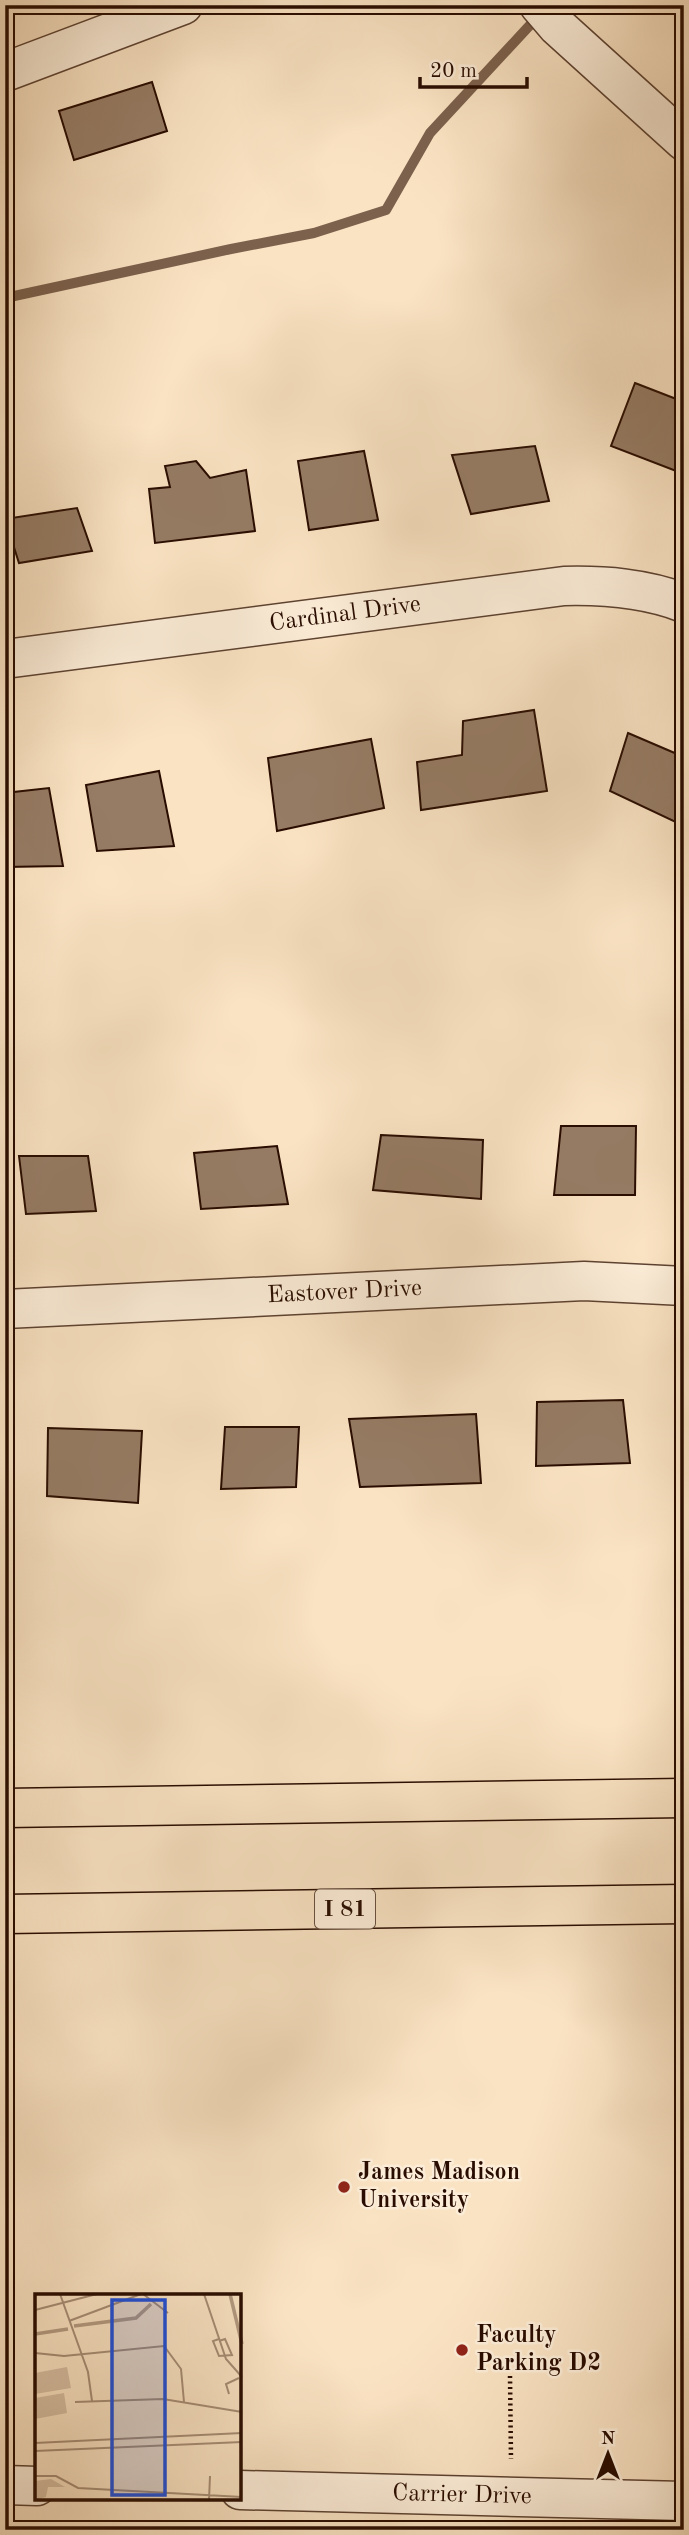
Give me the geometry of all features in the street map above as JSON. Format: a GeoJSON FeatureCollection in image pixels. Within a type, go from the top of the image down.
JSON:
{"type":"FeatureCollection","features":[{"type":"Feature","properties":{"kind":"highway"},"geometry":{"type":"LineString","coordinates":[[5,1808],[684,1798]]}},
{"type":"Feature","properties":{"kind":"highway","name":"I 81"},"geometry":{"type":"LineString","coordinates":[[5,1914],[684,1904]]}},
{"type":"Feature","properties":{"kind":"street"},"geometry":{"type":"LineString","coordinates":[[5,72],[183,5]]}},
{"type":"Feature","properties":{"kind":"street"},"geometry":{"type":"LineString","coordinates":[[548,16],[684,141]]}},
{"type":"Feature","properties":{"kind":"street","name":"Cardinal Drive"},"geometry":{"type":"LineString","coordinates":[[5,659],[564,586],[592,585],[630,589],[684,603]]}},
{"type":"Feature","properties":{"kind":"street","name":"Eastover Drive"},"geometry":{"type":"LineString","coordinates":[[5,1309],[584,1281],[684,1286]]}},
{"type":"Feature","properties":{"kind":"street"},"geometry":{"type":"LineString","coordinates":[[5,2484],[35,2486]]}},
{"type":"Feature","properties":{"kind":"street","name":"Carrier Drive"},"geometry":{"type":"LineString","coordinates":[[242,2490],[573,2514],[684,2501]]}},
{"type":"Feature","properties":{"kind":"path"},"geometry":{"type":"LineString","coordinates":[[510,2376],[511,2463]]}},
{"type":"Feature","properties":{"kind":"building"},"geometry":{"type":"Polygon","coordinates":[[[152,82],[167,131],[74,160],[59,111],[152,82]]]}},
{"type":"Feature","properties":{"kind":"building"},"geometry":{"type":"Polygon","coordinates":[[[635,383],[684,402],[684,474],[611,446],[635,383]]]}},
{"type":"Feature","properties":{"kind":"building"},"geometry":{"type":"Polygon","coordinates":[[[535,446],[549,501],[471,514],[452,455],[535,446]]]}},
{"type":"Feature","properties":{"kind":"building"},"geometry":{"type":"Polygon","coordinates":[[[364,451],[378,520],[309,530],[298,461],[364,451]]]}},
{"type":"Feature","properties":{"kind":"building"},"geometry":{"type":"Polygon","coordinates":[[[196,461],[210,478],[246,470],[255,531],[155,543],[149,489],[170,487],[165,466],[196,461]]]}},
{"type":"Feature","properties":{"kind":"building"},"geometry":{"type":"Polygon","coordinates":[[[77,508],[92,551],[19,563],[5,519],[77,508]]]}},
{"type":"Feature","properties":{"kind":"building"},"geometry":{"type":"Polygon","coordinates":[[[534,710],[547,791],[421,810],[417,762],[462,755],[463,721],[534,710]]]}},
{"type":"Feature","properties":{"kind":"building"},"geometry":{"type":"Polygon","coordinates":[[[628,733],[684,757],[684,826],[610,791],[628,733]]]}},
{"type":"Feature","properties":{"kind":"building"},"geometry":{"type":"Polygon","coordinates":[[[371,739],[384,808],[277,831],[268,758],[371,739]]]}},
{"type":"Feature","properties":{"kind":"building"},"geometry":{"type":"Polygon","coordinates":[[[159,771],[174,846],[97,851],[86,785],[159,771]]]}},
{"type":"Feature","properties":{"kind":"building"},"geometry":{"type":"Polygon","coordinates":[[[49,788],[63,866],[5,867],[5,793],[49,788]]]}},
{"type":"Feature","properties":{"kind":"building"},"geometry":{"type":"Polygon","coordinates":[[[561,1126],[636,1126],[635,1195],[554,1195],[561,1126]]]}},
{"type":"Feature","properties":{"kind":"building"},"geometry":{"type":"Polygon","coordinates":[[[381,1135],[483,1140],[481,1199],[373,1190],[381,1135]]]}},
{"type":"Feature","properties":{"kind":"building"},"geometry":{"type":"Polygon","coordinates":[[[277,1146],[288,1204],[201,1209],[194,1153],[277,1146]]]}},
{"type":"Feature","properties":{"kind":"building"},"geometry":{"type":"Polygon","coordinates":[[[19,1156],[88,1156],[96,1211],[26,1214],[19,1156]]]}},
{"type":"Feature","properties":{"kind":"building"},"geometry":{"type":"Polygon","coordinates":[[[623,1400],[630,1463],[536,1466],[537,1402],[623,1400]]]}},
{"type":"Feature","properties":{"kind":"building"},"geometry":{"type":"Polygon","coordinates":[[[476,1414],[481,1483],[360,1487],[349,1419],[476,1414]]]}},
{"type":"Feature","properties":{"kind":"building"},"geometry":{"type":"Polygon","coordinates":[[[225,1427],[299,1427],[296,1487],[221,1489],[225,1427]]]}},
{"type":"Feature","properties":{"kind":"building"},"geometry":{"type":"Polygon","coordinates":[[[48,1428],[142,1431],[138,1503],[47,1496],[48,1428]]]}},
{"type":"Feature","properties":{"kind":"waterway"},"geometry":{"type":"LineString","coordinates":[[5,298],[314,233],[386,210],[430,133],[531,24],[540,18]]}},
{"type":"Feature","properties":{"kind":"place","name":"James Madison University"},"geometry":{"type":"Point","coordinates":[344,2187]}},
{"type":"Feature","properties":{"kind":"place","name":"Faculty Parking D2"},"geometry":{"type":"Point","coordinates":[462,2350]}}]}
